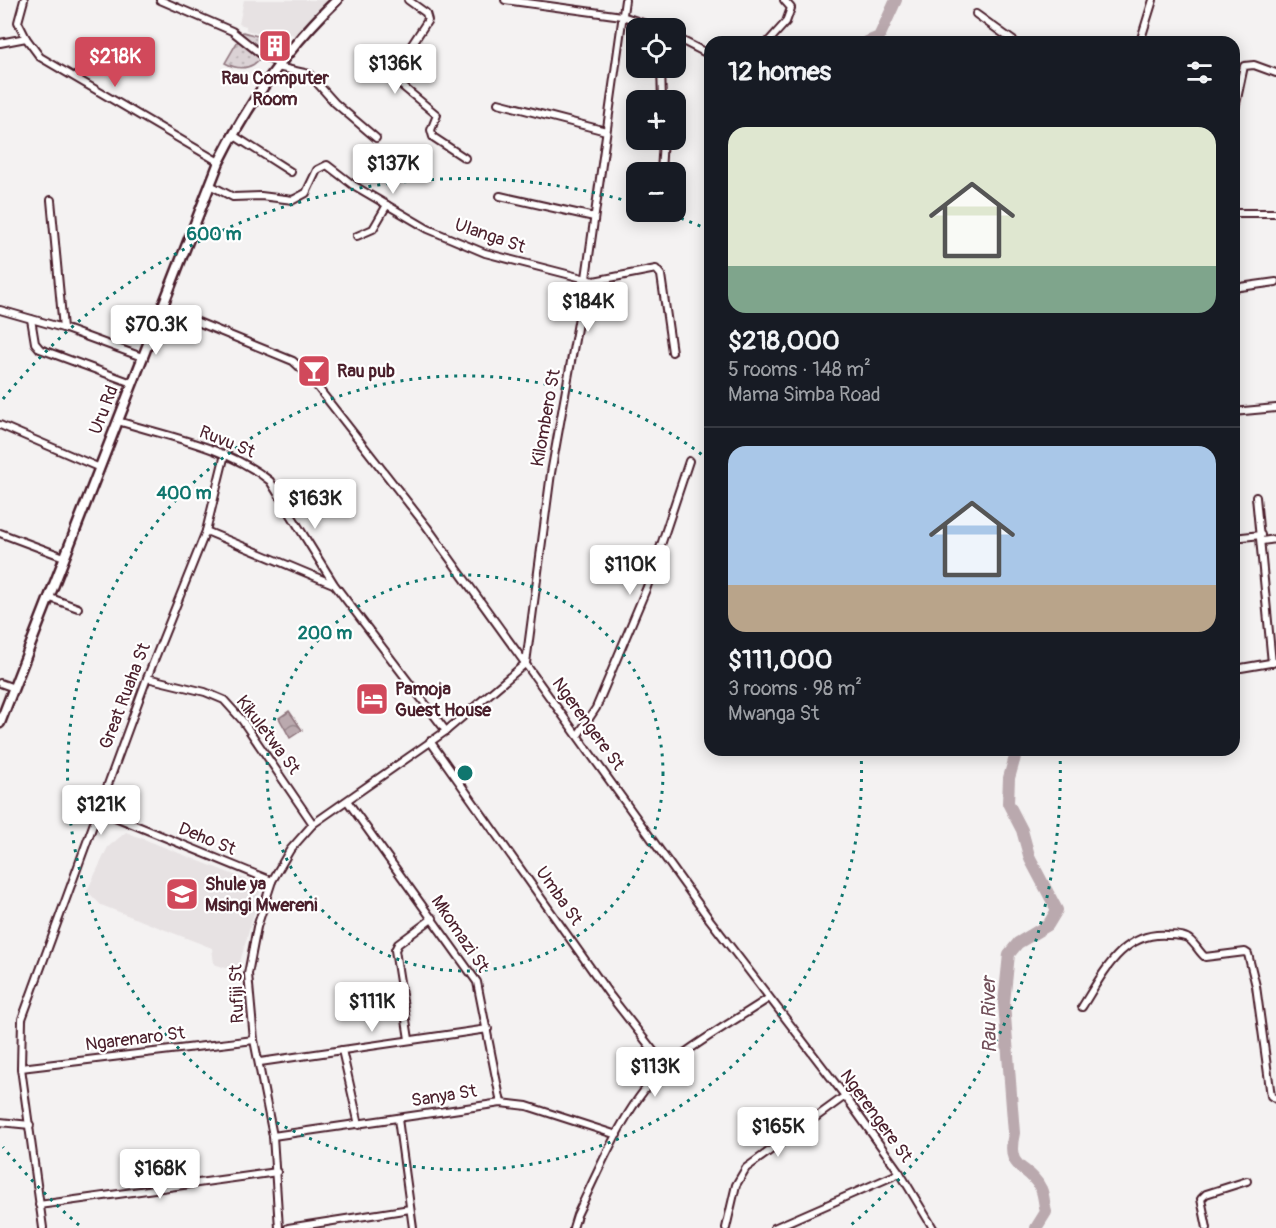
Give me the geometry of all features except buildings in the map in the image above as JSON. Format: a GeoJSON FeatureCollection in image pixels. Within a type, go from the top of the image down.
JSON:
{"type":"FeatureCollection","features":[{"type":"Feature","properties":{"kind":"street"},"geometry":{"type":"LineString","coordinates":[[24,0],[18,22],[26,38],[47,62],[219,162]]}},
{"type":"Feature","properties":{"kind":"street"},"geometry":{"type":"LineString","coordinates":[[160,0],[232,31],[278,65],[309,74],[335,103],[376,138]]}},
{"type":"Feature","properties":{"kind":"street","name":"Uru Rd"},"geometry":{"type":"LineString","coordinates":[[0,723],[219,162],[233,135],[278,65],[337,0]]}},
{"type":"Feature","properties":{"kind":"street"},"geometry":{"type":"LineString","coordinates":[[408,0],[426,14],[428,20],[394,72],[395,80],[436,115],[431,130],[433,137],[465,158]]}},
{"type":"Feature","properties":{"kind":"street"},"geometry":{"type":"LineString","coordinates":[[505,0],[547,3],[628,18]]}},
{"type":"Feature","properties":{"kind":"street","name":"Kilombero St"},"geometry":{"type":"LineString","coordinates":[[526,663],[551,473],[586,278],[625,0]]}},
{"type":"Feature","properties":{"kind":"street"},"geometry":{"type":"LineString","coordinates":[[773,36],[792,11],[790,4],[784,0]]}},
{"type":"Feature","properties":{"kind":"street"},"geometry":{"type":"LineString","coordinates":[[1142,36],[1153,0]]}},
{"type":"Feature","properties":{"kind":"street"},"geometry":{"type":"LineString","coordinates":[[976,14],[1007,36]]}},
{"type":"Feature","properties":{"kind":"street"},"geometry":{"type":"LineString","coordinates":[[0,38],[17,40]]}},
{"type":"Feature","properties":{"kind":"street"},"geometry":{"type":"LineString","coordinates":[[0,43],[26,38]]}},
{"type":"Feature","properties":{"kind":"street"},"geometry":{"type":"LineString","coordinates":[[686,43],[704,52]]}},
{"type":"Feature","properties":{"kind":"street"},"geometry":{"type":"LineString","coordinates":[[1240,85],[1244,66],[1254,65],[1276,73]]}},
{"type":"Feature","properties":{"kind":"street"},"geometry":{"type":"LineString","coordinates":[[498,103],[606,131]]}},
{"type":"Feature","properties":{"kind":"street"},"geometry":{"type":"LineString","coordinates":[[233,135],[291,172]]}},
{"type":"Feature","properties":{"kind":"street","name":"Ulanga St"},"geometry":{"type":"LineString","coordinates":[[210,185],[232,197],[293,200],[306,193],[317,170],[327,165],[428,229],[466,246],[517,262],[600,281],[657,270],[661,275],[672,352]]}},
{"type":"Feature","properties":{"kind":"street"},"geometry":{"type":"LineString","coordinates":[[500,196],[594,217]]}},
{"type":"Feature","properties":{"kind":"street"},"geometry":{"type":"LineString","coordinates":[[51,200],[63,328]]}},
{"type":"Feature","properties":{"kind":"street"},"geometry":{"type":"LineString","coordinates":[[357,236],[373,229],[387,205]]}},
{"type":"Feature","properties":{"kind":"street"},"geometry":{"type":"LineString","coordinates":[[1240,213],[1276,213]]}},
{"type":"Feature","properties":{"kind":"street"},"geometry":{"type":"LineString","coordinates":[[1240,287],[1276,282]]}},
{"type":"Feature","properties":{"kind":"street","name":"Ngerengere St"},"geometry":{"type":"LineString","coordinates":[[161,307],[293,361],[308,375],[427,527],[769,998],[844,1096],[900,1173],[933,1228]]}},
{"type":"Feature","properties":{"kind":"street"},"geometry":{"type":"LineString","coordinates":[[0,310],[63,328],[142,357]]}},
{"type":"Feature","properties":{"kind":"street"},"geometry":{"type":"LineString","coordinates":[[31,319],[36,346],[132,383]]}},
{"type":"Feature","properties":{"kind":"street"},"geometry":{"type":"LineString","coordinates":[[1240,411],[1276,408]]}},
{"type":"Feature","properties":{"kind":"street","name":"Ruvu St"},"geometry":{"type":"LineString","coordinates":[[118,421],[225,454],[270,481],[334,584],[446,731]]}},
{"type":"Feature","properties":{"kind":"street"},"geometry":{"type":"LineString","coordinates":[[0,425],[100,468]]}},
{"type":"Feature","properties":{"kind":"street","name":"Great Ruaha St"},"geometry":{"type":"LineString","coordinates":[[43,1228],[21,1068],[22,1019],[147,678],[206,531],[225,454]]}},
{"type":"Feature","properties":{"kind":"street"},"geometry":{"type":"LineString","coordinates":[[578,735],[596,708],[647,587],[689,461]]}},
{"type":"Feature","properties":{"kind":"street"},"geometry":{"type":"LineString","coordinates":[[1241,668],[1274,662],[1256,497]]}},
{"type":"Feature","properties":{"kind":"street"},"geometry":{"type":"LineString","coordinates":[[206,531],[334,584]]}},
{"type":"Feature","properties":{"kind":"street"},"geometry":{"type":"LineString","coordinates":[[0,533],[64,557]]}},
{"type":"Feature","properties":{"kind":"street"},"geometry":{"type":"LineString","coordinates":[[1240,538],[1276,539]]}},
{"type":"Feature","properties":{"kind":"street"},"geometry":{"type":"LineString","coordinates":[[48,597],[78,608]]}},
{"type":"Feature","properties":{"kind":"street","name":"Rufiji St"},"geometry":{"type":"LineString","coordinates":[[279,1228],[273,1136],[254,1040],[249,966],[257,927],[272,881],[290,850],[313,824],[348,802],[446,731],[526,663]]}},
{"type":"Feature","properties":{"kind":"street","name":"Kikuletwa St"},"geometry":{"type":"LineString","coordinates":[[147,678],[205,692],[224,700],[242,720],[313,824]]}},
{"type":"Feature","properties":{"kind":"street"},"geometry":{"type":"LineString","coordinates":[[0,683],[14,688]]}},
{"type":"Feature","properties":{"kind":"street","name":"Umba St"},"geometry":{"type":"LineString","coordinates":[[430,741],[609,994],[666,1067]]}},
{"type":"Feature","properties":{"kind":"street","name":"Mkomazi St"},"geometry":{"type":"LineString","coordinates":[[348,802],[477,982],[501,1103]]}},
{"type":"Feature","properties":{"kind":"street","name":"Deho St"},"geometry":{"type":"LineString","coordinates":[[98,810],[272,881]]}},
{"type":"Feature","properties":{"kind":"street"},"geometry":{"type":"LineString","coordinates":[[409,1039],[395,950],[398,944],[433,918]]}},
{"type":"Feature","properties":{"kind":"street"},"geometry":{"type":"LineString","coordinates":[[1082,1007],[1116,953],[1141,939],[1154,935],[1182,936],[1189,939],[1205,957],[1245,952],[1248,954],[1256,986],[1271,1096],[1276,1099]]}},
{"type":"Feature","properties":{"kind":"street"},"geometry":{"type":"LineString","coordinates":[[573,1228],[577,1215],[617,1135],[647,1088],[666,1067],[769,998]]}},
{"type":"Feature","properties":{"kind":"street"},"geometry":{"type":"LineString","coordinates":[[260,1062],[488,1029]]}},
{"type":"Feature","properties":{"kind":"street","name":"Ngarenaro St"},"geometry":{"type":"LineString","coordinates":[[21,1068],[254,1040]]}},
{"type":"Feature","properties":{"kind":"street"},"geometry":{"type":"LineString","coordinates":[[342,1050],[360,1125]]}},
{"type":"Feature","properties":{"kind":"street"},"geometry":{"type":"LineString","coordinates":[[726,1228],[736,1185],[746,1168],[844,1096]]}},
{"type":"Feature","properties":{"kind":"street","name":"Sanya St"},"geometry":{"type":"LineString","coordinates":[[273,1136],[501,1103],[527,1106],[617,1135]]}},
{"type":"Feature","properties":{"kind":"street"},"geometry":{"type":"LineString","coordinates":[[398,1119],[413,1228]]}},
{"type":"Feature","properties":{"kind":"street"},"geometry":{"type":"LineString","coordinates":[[0,1122],[30,1125]]}},
{"type":"Feature","properties":{"kind":"street"},"geometry":{"type":"LineString","coordinates":[[39,1205],[277,1172]]}},
{"type":"Feature","properties":{"kind":"street"},"geometry":{"type":"LineString","coordinates":[[774,1228],[900,1173]]}},
{"type":"Feature","properties":{"kind":"street"},"geometry":{"type":"LineString","coordinates":[[1207,1228],[1201,1199],[1206,1194],[1247,1181]]}},
{"type":"Feature","properties":{"kind":"street"},"geometry":{"type":"LineString","coordinates":[[288,1228],[410,1209]]}},
{"type":"Feature","properties":{"kind":"shaded area"},"geometry":{"type":"Polygon","coordinates":[[[244,0],[328,0],[298,38],[290,33],[285,41],[246,30],[246,26],[239,24],[244,0]]]}},
{"type":"Feature","properties":{"kind":"shaded area"},"geometry":{"type":"Polygon","coordinates":[[[243,32],[268,39],[263,55],[253,64],[240,68],[225,63],[243,32]]]}},
{"type":"Feature","properties":{"kind":"shaded area"},"geometry":{"type":"Polygon","coordinates":[[[126,832],[262,886],[237,972],[214,964],[212,948],[101,905],[87,891],[108,847],[126,832]]]}},
{"type":"Feature","properties":{"kind":"water"},"geometry":{"type":"Polygon","coordinates":[[[289,711],[302,730],[290,738],[279,718],[289,711]]]}},
{"type":"Feature","properties":{"kind":"waterway","name":"Rau River"},"geometry":{"type":"LineString","coordinates":[[879,36],[896,0]]}},
{"type":"Feature","properties":{"kind":"waterway","name":"Rau River"},"geometry":{"type":"LineString","coordinates":[[1015,756],[1009,778],[1008,803],[1022,830],[1030,859],[1057,910],[1048,925],[1018,943],[1009,954],[1004,1003],[1014,1133],[1013,1155],[1015,1161],[1036,1181],[1042,1191],[1046,1212],[1036,1228]]}},
{"type":"Feature","properties":{"kind":"place","name":"Rau Computer Room"},"geometry":{"type":"Point","coordinates":[275,46]}},
{"type":"Feature","properties":{"kind":"place","name":"Rau pub"},"geometry":{"type":"Point","coordinates":[314,371]}},
{"type":"Feature","properties":{"kind":"place","name":"Pamoja Guest House"},"geometry":{"type":"Point","coordinates":[372,699]}},
{"type":"Feature","properties":{"kind":"place","name":"Shule ya Msingi Mwereni"},"geometry":{"type":"Point","coordinates":[182,894]}}]}
